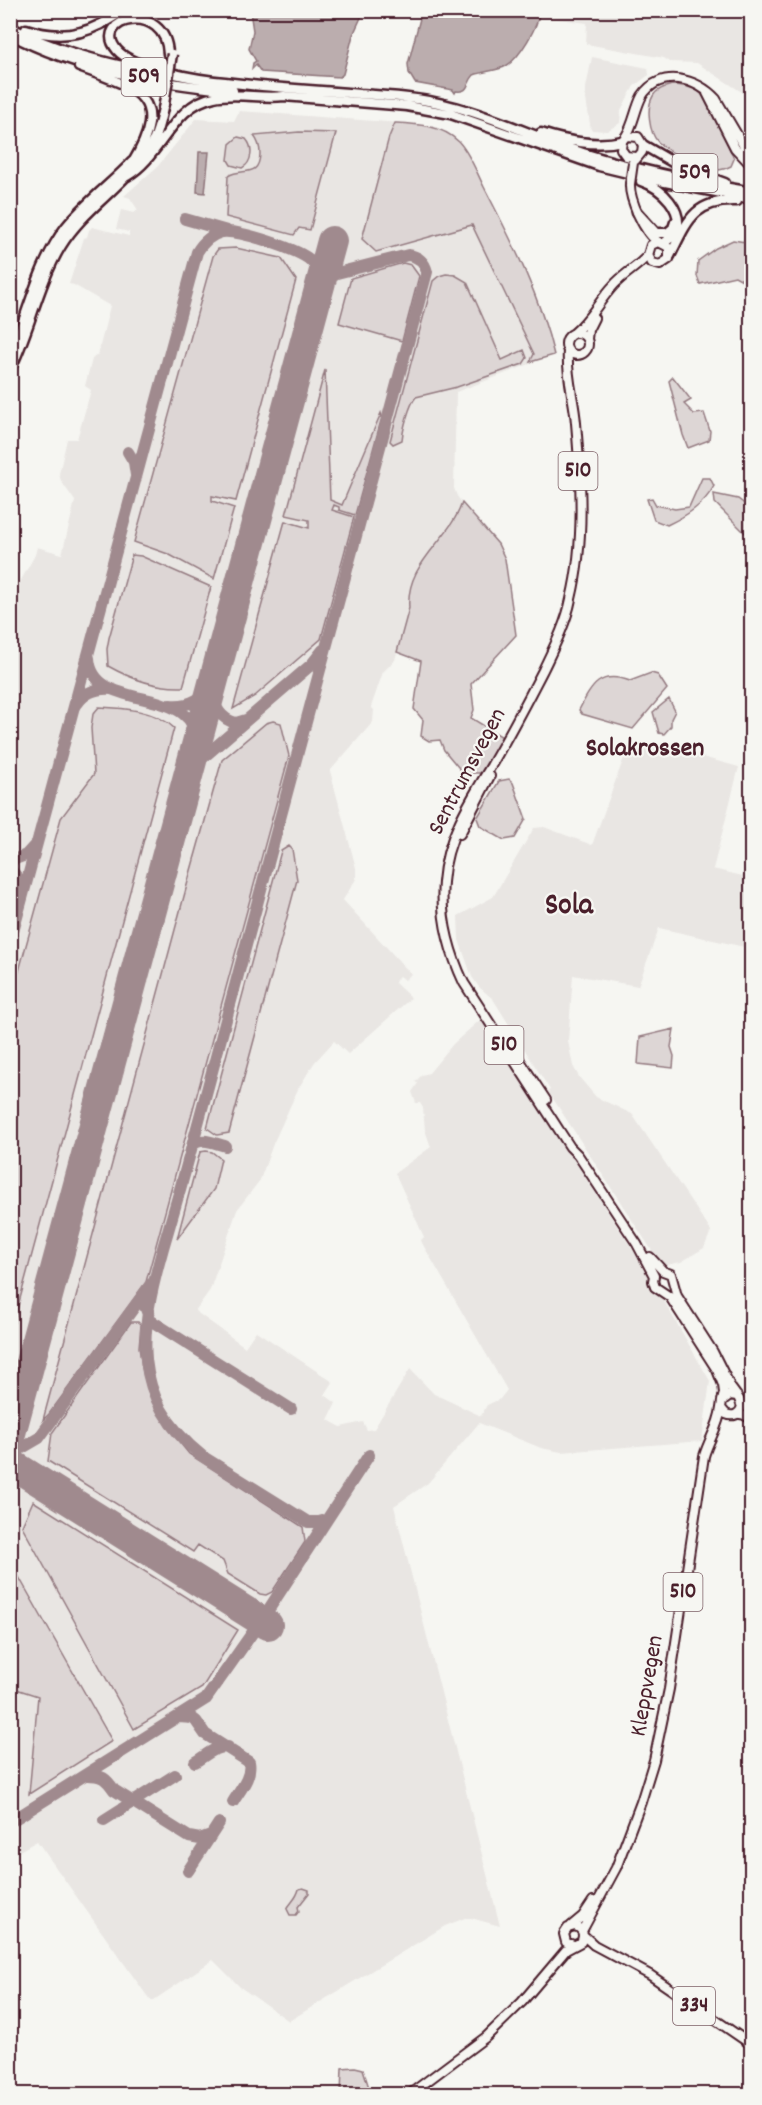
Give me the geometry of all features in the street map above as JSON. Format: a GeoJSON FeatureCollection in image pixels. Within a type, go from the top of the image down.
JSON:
{"type":"FeatureCollection","features":[{"type":"Feature","properties":{"kind":"highway","name":"509"},"geometry":{"type":"LineString","coordinates":[[10,25],[38,33],[66,34],[89,30],[127,10]]}},
{"type":"Feature","properties":{"kind":"highway","name":"509"},"geometry":{"type":"LineString","coordinates":[[10,370],[60,248],[87,213],[127,176],[143,157],[154,138],[172,44],[167,27],[160,19],[144,10]]}},
{"type":"Feature","properties":{"kind":"highway","name":"509"},"geometry":{"type":"LineString","coordinates":[[170,54],[166,36],[157,23],[150,18],[133,14],[120,19],[115,25],[112,32],[114,45],[132,61],[159,70],[215,81]]}},
{"type":"Feature","properties":{"kind":"highway","name":"509"},"geometry":{"type":"LineString","coordinates":[[10,25],[58,48],[162,75],[413,98],[450,105],[582,152],[752,191]]}},
{"type":"Feature","properties":{"kind":"highway","name":"509"},"geometry":{"type":"LineString","coordinates":[[13,35],[84,63],[127,74],[209,88],[406,106],[451,114],[651,185],[669,200],[678,220],[678,230],[673,238],[661,243]]}},
{"type":"Feature","properties":{"kind":"highway","name":"509"},"geometry":{"type":"LineString","coordinates":[[13,35],[39,52],[115,80],[138,93],[148,108],[150,122],[133,162]]}},
{"type":"Feature","properties":{"kind":"highway","name":"509"},"geometry":{"type":"LineString","coordinates":[[127,176],[138,170],[150,158],[175,122],[197,103],[226,95],[270,98],[284,96]]}},
{"type":"Feature","properties":{"kind":"highway","name":"509"},"geometry":{"type":"LineString","coordinates":[[10,356],[42,270],[54,245],[82,209],[133,162],[151,136],[162,104]]}},
{"type":"Feature","properties":{"kind":"highway","name":"509"},"geometry":{"type":"LineString","coordinates":[[483,116],[577,141],[608,143],[624,139]]}},
{"type":"Feature","properties":{"kind":"highway","name":"509"},"geometry":{"type":"LineString","coordinates":[[643,145],[681,167],[752,191]]}},
{"type":"Feature","properties":{"kind":"highway","name":"509"},"geometry":{"type":"LineString","coordinates":[[599,166],[633,163],[752,201]]}},
{"type":"Feature","properties":{"kind":"highway","name":"509"},"geometry":{"type":"LineString","coordinates":[[670,256],[684,225],[697,211],[717,201],[752,201]]}},
{"type":"Feature","properties":{"kind":"highway","name":"509"},"geometry":{"type":"LineString","coordinates":[[637,212],[653,230],[663,234],[673,228],[676,213]]}},
{"type":"Feature","properties":{"kind":"main road"},"geometry":{"type":"LineString","coordinates":[[633,163],[621,150],[624,139],[637,106],[646,91],[666,79],[684,79],[693,82],[714,96],[752,160]]}},
{"type":"Feature","properties":{"kind":"main road"},"geometry":{"type":"LineString","coordinates":[[706,91],[735,148],[752,166]]}},
{"type":"Feature","properties":{"kind":"main road"},"geometry":{"type":"LineString","coordinates":[[635,114],[638,136],[643,145],[642,152],[633,163],[625,194],[628,206],[645,235],[652,263],[656,265]]}},
{"type":"Feature","properties":{"kind":"main road"},"geometry":{"type":"LineString","coordinates":[[624,139],[638,136]]}},
{"type":"Feature","properties":{"kind":"main road"},"geometry":{"type":"LineString","coordinates":[[628,183],[637,212],[648,231],[669,248],[670,256]]}},
{"type":"Feature","properties":{"kind":"main road","name":"510"},"geometry":{"type":"LineString","coordinates":[[568,351],[566,340],[582,327],[610,288],[638,266],[648,251],[661,243]]}},
{"type":"Feature","properties":{"kind":"main road","name":"510"},"geometry":{"type":"LineString","coordinates":[[578,355],[586,351],[590,324],[613,292],[640,269],[663,264],[670,256]]}},
{"type":"Feature","properties":{"kind":"main road"},"geometry":{"type":"LineString","coordinates":[[574,333],[582,334],[587,339]]}},
{"type":"Feature","properties":{"kind":"main road"},"geometry":{"type":"LineString","coordinates":[[568,351],[578,355]]}},
{"type":"Feature","properties":{"kind":"main road","name":"Sentrumsvegen"},"geometry":{"type":"LineString","coordinates":[[568,351],[567,369],[576,424],[579,492],[579,586],[576,601],[564,636],[458,838],[449,871],[448,917],[457,956],[468,981],[654,1263],[663,1271],[671,1274],[677,1296],[713,1352],[739,1400]]}},
{"type":"Feature","properties":{"kind":"main road","name":"Sentrumsvegen"},"geometry":{"type":"LineString","coordinates":[[570,381],[572,365],[578,355]]}},
{"type":"Feature","properties":{"kind":"main road","name":"Sentrumsvegen"},"geometry":{"type":"LineString","coordinates":[[579,561],[571,600],[552,653],[515,725],[473,796],[453,837],[442,883],[443,917],[453,957],[464,983],[570,1147],[578,1155],[637,1244],[654,1276],[655,1287],[675,1302],[717,1370],[723,1385],[722,1404]]}},
{"type":"Feature","properties":{"kind":"main road"},"geometry":{"type":"LineString","coordinates":[[654,1276],[663,1271]]}},
{"type":"Feature","properties":{"kind":"main road"},"geometry":{"type":"LineString","coordinates":[[663,1291],[669,1289],[673,1284]]}},
{"type":"Feature","properties":{"kind":"main road"},"geometry":{"type":"LineString","coordinates":[[752,1414],[739,1400],[730,1395],[722,1404],[726,1414],[743,1414],[752,1420]]}},
{"type":"Feature","properties":{"kind":"main road"},"geometry":{"type":"LineString","coordinates":[[717,1426],[722,1425],[741,1410],[739,1400]]}},
{"type":"Feature","properties":{"kind":"main road","name":"Kleppvegen"},"geometry":{"type":"LineString","coordinates":[[410,2094],[486,2037],[508,2016],[566,1950],[576,1945],[616,1868],[647,1782],[659,1740],[669,1689],[704,1456],[717,1426],[722,1404]]}},
{"type":"Feature","properties":{"kind":"main road","name":"Kleppvegen"},"geometry":{"type":"LineString","coordinates":[[546,1974],[561,1949],[565,1931],[576,1924],[589,1908],[624,1844]]}},
{"type":"Feature","properties":{"kind":"main road"},"geometry":{"type":"LineString","coordinates":[[571,1926],[575,1926],[583,1933]]}},
{"type":"Feature","properties":{"kind":"main road","name":"334"},"geometry":{"type":"LineString","coordinates":[[583,1933],[594,1945],[637,1968],[752,2044]]}},
{"type":"Feature","properties":{"kind":"main road"},"geometry":{"type":"LineString","coordinates":[[564,1938],[566,1942],[576,1945]]}},
{"type":"Feature","properties":{"kind":"main road","name":"334"},"geometry":{"type":"LineString","coordinates":[[576,1945],[588,1947],[614,1961],[637,1968]]}},
{"type":"Feature","properties":{"kind":"shaded area"},"geometry":{"type":"Polygon","coordinates":[[[250,10],[364,11],[353,35],[343,74],[340,77],[261,72],[256,65],[252,69],[256,61],[249,49],[253,31],[250,10]]]}},
{"type":"Feature","properties":{"kind":"shaded area"},"geometry":{"type":"Polygon","coordinates":[[[422,10],[540,11],[528,41],[511,62],[502,68],[474,75],[466,89],[455,93],[453,90],[415,83],[409,73],[408,64],[422,10]]]}},
{"type":"Feature","properties":{"kind":"shaded area"},"geometry":{"type":"Polygon","coordinates":[[[544,11],[751,11],[751,98],[697,63],[670,62],[664,58],[586,44],[587,23],[552,18],[544,11]]]}},
{"type":"Feature","properties":{"kind":"shaded area"},"geometry":{"type":"Polygon","coordinates":[[[592,57],[648,68],[649,75],[634,86],[621,110],[620,123],[607,131],[591,130],[585,93],[592,57]]]}},
{"type":"Feature","properties":{"kind":"shaded area"},"geometry":{"type":"Polygon","coordinates":[[[672,85],[692,88],[704,97],[719,123],[734,159],[731,166],[717,170],[703,167],[663,146],[655,138],[649,113],[651,101],[657,92],[672,85]]]}},
{"type":"Feature","properties":{"kind":"shaded area"},"geometry":{"type":"Polygon","coordinates":[[[239,111],[427,125],[459,142],[504,226],[525,271],[546,322],[554,355],[456,392],[454,488],[462,503],[448,532],[436,543],[414,576],[408,601],[409,608],[395,660],[383,672],[371,707],[374,710],[373,722],[330,771],[356,868],[356,879],[343,900],[411,974],[405,980],[400,976],[395,983],[411,998],[348,1054],[334,1041],[314,1063],[298,1089],[273,1144],[260,1180],[237,1210],[210,1290],[195,1311],[245,1347],[256,1331],[333,1382],[325,1395],[336,1403],[328,1420],[341,1427],[363,1422],[367,1430],[374,1429],[410,1369],[434,1394],[481,1416],[487,1405],[500,1399],[507,1390],[422,1243],[421,1240],[424,1237],[395,1173],[431,1147],[425,1130],[423,1108],[420,1103],[416,1103],[412,1092],[418,1083],[415,1082],[422,1075],[429,1073],[453,1044],[481,1019],[646,1270],[710,1381],[702,1441],[561,1452],[541,1448],[479,1423],[428,1483],[394,1506],[500,1926],[465,1918],[445,1926],[289,2021],[240,1987],[213,1960],[154,2000],[150,2000],[37,1841],[16,1853],[11,1873],[10,600],[35,555],[37,547],[62,554],[75,501],[61,481],[59,474],[67,439],[77,439],[91,390],[85,386],[92,359],[98,354],[110,306],[69,284],[84,238],[87,237],[92,227],[129,236],[129,232],[116,229],[121,210],[134,213],[138,210],[130,198],[124,196],[158,166],[196,119],[234,121],[239,111]]]}},
{"type":"Feature","properties":{"kind":"shaded area"},"geometry":{"type":"Polygon","coordinates":[[[395,123],[437,129],[452,136],[463,147],[524,269],[541,311],[554,355],[530,362],[534,354],[472,225],[376,252],[362,239],[389,137],[395,123]]]}},
{"type":"Feature","properties":{"kind":"shaded area"},"geometry":{"type":"Polygon","coordinates":[[[299,132],[336,133],[310,230],[299,228],[294,235],[226,217],[228,176],[253,170],[259,162],[259,147],[254,136],[299,132]]]}},
{"type":"Feature","properties":{"kind":"shaded area"},"geometry":{"type":"Polygon","coordinates":[[[238,137],[246,139],[251,151],[248,163],[242,168],[231,165],[228,160],[230,144],[238,137]]]}},
{"type":"Feature","properties":{"kind":"shaded area"},"geometry":{"type":"Polygon","coordinates":[[[199,152],[209,152],[205,193],[197,192],[199,152]]]}},
{"type":"Feature","properties":{"kind":"shaded area"},"geometry":{"type":"Polygon","coordinates":[[[733,240],[751,243],[751,283],[735,276],[700,284],[697,276],[698,261],[716,248],[733,240]]]}},
{"type":"Feature","properties":{"kind":"shaded area"},"geometry":{"type":"Polygon","coordinates":[[[236,248],[281,258],[296,280],[236,501],[212,496],[212,501],[234,508],[214,579],[168,554],[134,542],[213,256],[218,249],[236,248]]]}},
{"type":"Feature","properties":{"kind":"shaded area"},"geometry":{"type":"Polygon","coordinates":[[[403,263],[411,265],[419,276],[402,341],[339,323],[351,278],[403,263]]]}},
{"type":"Feature","properties":{"kind":"shaded area"},"geometry":{"type":"Polygon","coordinates":[[[446,274],[455,275],[467,282],[502,360],[524,350],[527,358],[523,364],[457,387],[416,397],[409,411],[402,440],[393,444],[390,441],[433,281],[446,274]]]}},
{"type":"Feature","properties":{"kind":"shaded area"},"geometry":{"type":"Polygon","coordinates":[[[325,370],[330,500],[342,505],[381,413],[382,417],[355,515],[339,510],[339,507],[334,505],[332,510],[354,517],[321,639],[255,696],[233,709],[285,521],[309,528],[309,520],[286,515],[325,370]]]}},
{"type":"Feature","properties":{"kind":"shaded area"},"geometry":{"type":"Polygon","coordinates":[[[673,377],[691,400],[684,404],[694,414],[704,413],[710,431],[709,440],[688,448],[669,381],[673,377]]]}},
{"type":"Feature","properties":{"kind":"shaded area"},"geometry":{"type":"Polygon","coordinates":[[[702,478],[710,478],[714,486],[700,504],[688,514],[667,525],[654,520],[647,499],[652,498],[656,505],[675,509],[689,507],[702,478]]]}},
{"type":"Feature","properties":{"kind":"shaded area"},"geometry":{"type":"Polygon","coordinates":[[[714,494],[738,499],[751,509],[751,527],[745,533],[715,503],[714,494]]]}},
{"type":"Feature","properties":{"kind":"shaded area"},"geometry":{"type":"Polygon","coordinates":[[[462,503],[498,544],[505,559],[516,635],[471,684],[474,710],[471,718],[504,738],[482,773],[463,773],[444,750],[440,740],[429,741],[421,736],[423,720],[414,709],[421,661],[397,652],[409,608],[414,578],[429,553],[456,517],[462,503]]]}},
{"type":"Feature","properties":{"kind":"shaded area"},"geometry":{"type":"Polygon","coordinates":[[[132,555],[141,556],[211,587],[183,687],[144,682],[108,666],[109,638],[132,555]]]}},
{"type":"Feature","properties":{"kind":"shaded area"},"geometry":{"type":"Polygon","coordinates":[[[651,673],[658,675],[667,689],[633,729],[582,714],[579,710],[588,693],[598,682],[611,677],[630,681],[651,673]]]}},
{"type":"Feature","properties":{"kind":"shaded area"},"geometry":{"type":"Polygon","coordinates":[[[669,699],[675,711],[671,719],[671,726],[664,734],[659,733],[653,712],[669,699]]]}},
{"type":"Feature","properties":{"kind":"shaded area"},"geometry":{"type":"Polygon","coordinates":[[[99,707],[129,709],[149,714],[167,722],[174,728],[11,1332],[11,1000],[61,818],[94,774],[91,728],[93,714],[99,707]]]}},
{"type":"Feature","properties":{"kind":"shaded area"},"geometry":{"type":"Polygon","coordinates":[[[273,721],[281,723],[289,756],[146,1282],[43,1420],[222,760],[266,723],[273,721]]]}},
{"type":"Feature","properties":{"kind":"shaded area"},"geometry":{"type":"Polygon","coordinates":[[[629,744],[662,746],[739,767],[713,869],[751,878],[752,927],[749,948],[659,928],[638,986],[573,975],[568,1041],[573,1066],[596,1097],[632,1114],[711,1231],[704,1248],[681,1262],[662,1266],[548,1091],[550,1090],[493,999],[479,987],[472,977],[459,940],[458,916],[493,897],[534,828],[544,827],[592,845],[629,744]]]}},
{"type":"Feature","properties":{"kind":"shaded area"},"geometry":{"type":"Polygon","coordinates":[[[509,779],[513,783],[526,819],[515,838],[504,840],[480,826],[477,818],[499,781],[509,779]]]}},
{"type":"Feature","properties":{"kind":"shaded area"},"geometry":{"type":"Polygon","coordinates":[[[289,846],[292,849],[297,880],[229,1133],[217,1135],[207,1128],[281,851],[289,846]]]}},
{"type":"Feature","properties":{"kind":"shaded area"},"geometry":{"type":"Polygon","coordinates":[[[674,1029],[671,1047],[674,1056],[673,1068],[638,1064],[640,1037],[674,1029]]]}},
{"type":"Feature","properties":{"kind":"shaded area"},"geometry":{"type":"Polygon","coordinates":[[[200,1152],[212,1152],[221,1159],[214,1189],[177,1239],[200,1152]]]}},
{"type":"Feature","properties":{"kind":"shaded area"},"geometry":{"type":"Polygon","coordinates":[[[131,1322],[138,1322],[141,1325],[139,1347],[148,1391],[167,1427],[189,1454],[303,1527],[305,1542],[272,1592],[266,1595],[260,1594],[228,1574],[223,1561],[198,1545],[193,1552],[48,1461],[52,1433],[131,1322]]]}},
{"type":"Feature","properties":{"kind":"shaded area"},"geometry":{"type":"Polygon","coordinates":[[[33,1501],[238,1630],[202,1688],[134,1729],[22,1526],[33,1501]]]}},
{"type":"Feature","properties":{"kind":"shaded area"},"geometry":{"type":"Polygon","coordinates":[[[11,1563],[112,1741],[29,1794],[38,1696],[13,1688],[11,1691],[11,1563]]]}},
{"type":"Feature","properties":{"kind":"shaded area"},"geometry":{"type":"Polygon","coordinates":[[[299,1889],[309,1890],[309,1893],[298,1907],[299,1911],[296,1915],[290,1915],[287,1909],[299,1889]]]}},
{"type":"Feature","properties":{"kind":"shaded area"},"geometry":{"type":"Polygon","coordinates":[[[342,2068],[363,2069],[371,2094],[341,2094],[342,2068]]]}},
{"type":"Feature","properties":{"kind":"taxiway"},"geometry":{"type":"LineString","coordinates":[[185,219],[227,231]]}},
{"type":"Feature","properties":{"kind":"taxiway"},"geometry":{"type":"LineString","coordinates":[[10,943],[197,252],[207,239],[222,232],[254,237],[305,256],[316,267],[320,287]]}},
{"type":"Feature","properties":{"kind":"taxiway"},"geometry":{"type":"LineString","coordinates":[[192,1146],[427,272],[421,260],[408,255],[337,273],[327,278],[320,287]]}},
{"type":"Feature","properties":{"kind":"taxiway"},"geometry":{"type":"LineString","coordinates":[[128,452],[134,462],[136,475]]}},
{"type":"Feature","properties":{"kind":"taxiway"},"geometry":{"type":"LineString","coordinates":[[191,768],[312,664],[323,650]]}},
{"type":"Feature","properties":{"kind":"taxiway"},"geometry":{"type":"LineString","coordinates":[[89,658],[95,676],[109,688],[168,706],[185,715],[195,730],[195,753]]}},
{"type":"Feature","properties":{"kind":"taxiway"},"geometry":{"type":"LineString","coordinates":[[170,705],[191,703],[207,692],[214,680]]}},
{"type":"Feature","properties":{"kind":"taxiway"},"geometry":{"type":"LineString","coordinates":[[77,704],[91,692],[111,689]]}},
{"type":"Feature","properties":{"kind":"taxiway"},"geometry":{"type":"LineString","coordinates":[[211,692],[216,707],[226,719],[236,723],[246,720]]}},
{"type":"Feature","properties":{"kind":"taxiway"},"geometry":{"type":"LineString","coordinates":[[10,861],[26,855],[36,844]]}},
{"type":"Feature","properties":{"kind":"taxiway"},"geometry":{"type":"LineString","coordinates":[[10,869],[18,878],[22,894]]}},
{"type":"Feature","properties":{"kind":"taxiway"},"geometry":{"type":"LineString","coordinates":[[225,1146],[203,1141],[192,1146],[149,1307],[146,1360],[151,1385],[161,1410],[178,1433],[202,1456],[308,1522],[326,1520]]}},
{"type":"Feature","properties":{"kind":"taxiway"},"geometry":{"type":"LineString","coordinates":[[10,1455],[39,1438],[151,1284]]}},
{"type":"Feature","properties":{"kind":"taxiway"},"geometry":{"type":"LineString","coordinates":[[146,1309],[150,1320],[291,1409]]}},
{"type":"Feature","properties":{"kind":"taxiway"},"geometry":{"type":"LineString","coordinates":[[10,1822],[206,1699],[267,1612],[369,1455]]}},
{"type":"Feature","properties":{"kind":"taxiway"},"geometry":{"type":"LineString","coordinates":[[248,1612],[258,1615],[267,1612]]}},
{"type":"Feature","properties":{"kind":"taxiway"},"geometry":{"type":"LineString","coordinates":[[179,1717],[192,1718],[205,1734],[249,1762],[249,1773],[233,1802]]}},
{"type":"Feature","properties":{"kind":"taxiway"},"geometry":{"type":"LineString","coordinates":[[195,1762],[214,1750],[228,1747]]}},
{"type":"Feature","properties":{"kind":"taxiway"},"geometry":{"type":"LineString","coordinates":[[87,1775],[103,1778],[114,1790],[189,1837],[200,1839],[211,1835]]}},
{"type":"Feature","properties":{"kind":"taxiway"},"geometry":{"type":"LineString","coordinates":[[104,1820],[175,1775]]}},
{"type":"Feature","properties":{"kind":"taxiway"},"geometry":{"type":"LineString","coordinates":[[188,1871],[219,1823]]}},
{"type":"Feature","properties":{"kind":"runway"},"geometry":{"type":"LineString","coordinates":[[10,1437],[332,241]]}},
{"type":"Feature","properties":{"kind":"runway"},"geometry":{"type":"LineString","coordinates":[[10,1463],[268,1625]]}},
{"type":"Feature","properties":{"kind":"district","name":"Solakrossen"},"geometry":{"type":"Point","coordinates":[645,749]}},
{"type":"Feature","properties":{"kind":"district","name":"Sola"},"geometry":{"type":"Point","coordinates":[569,907]}}]}
